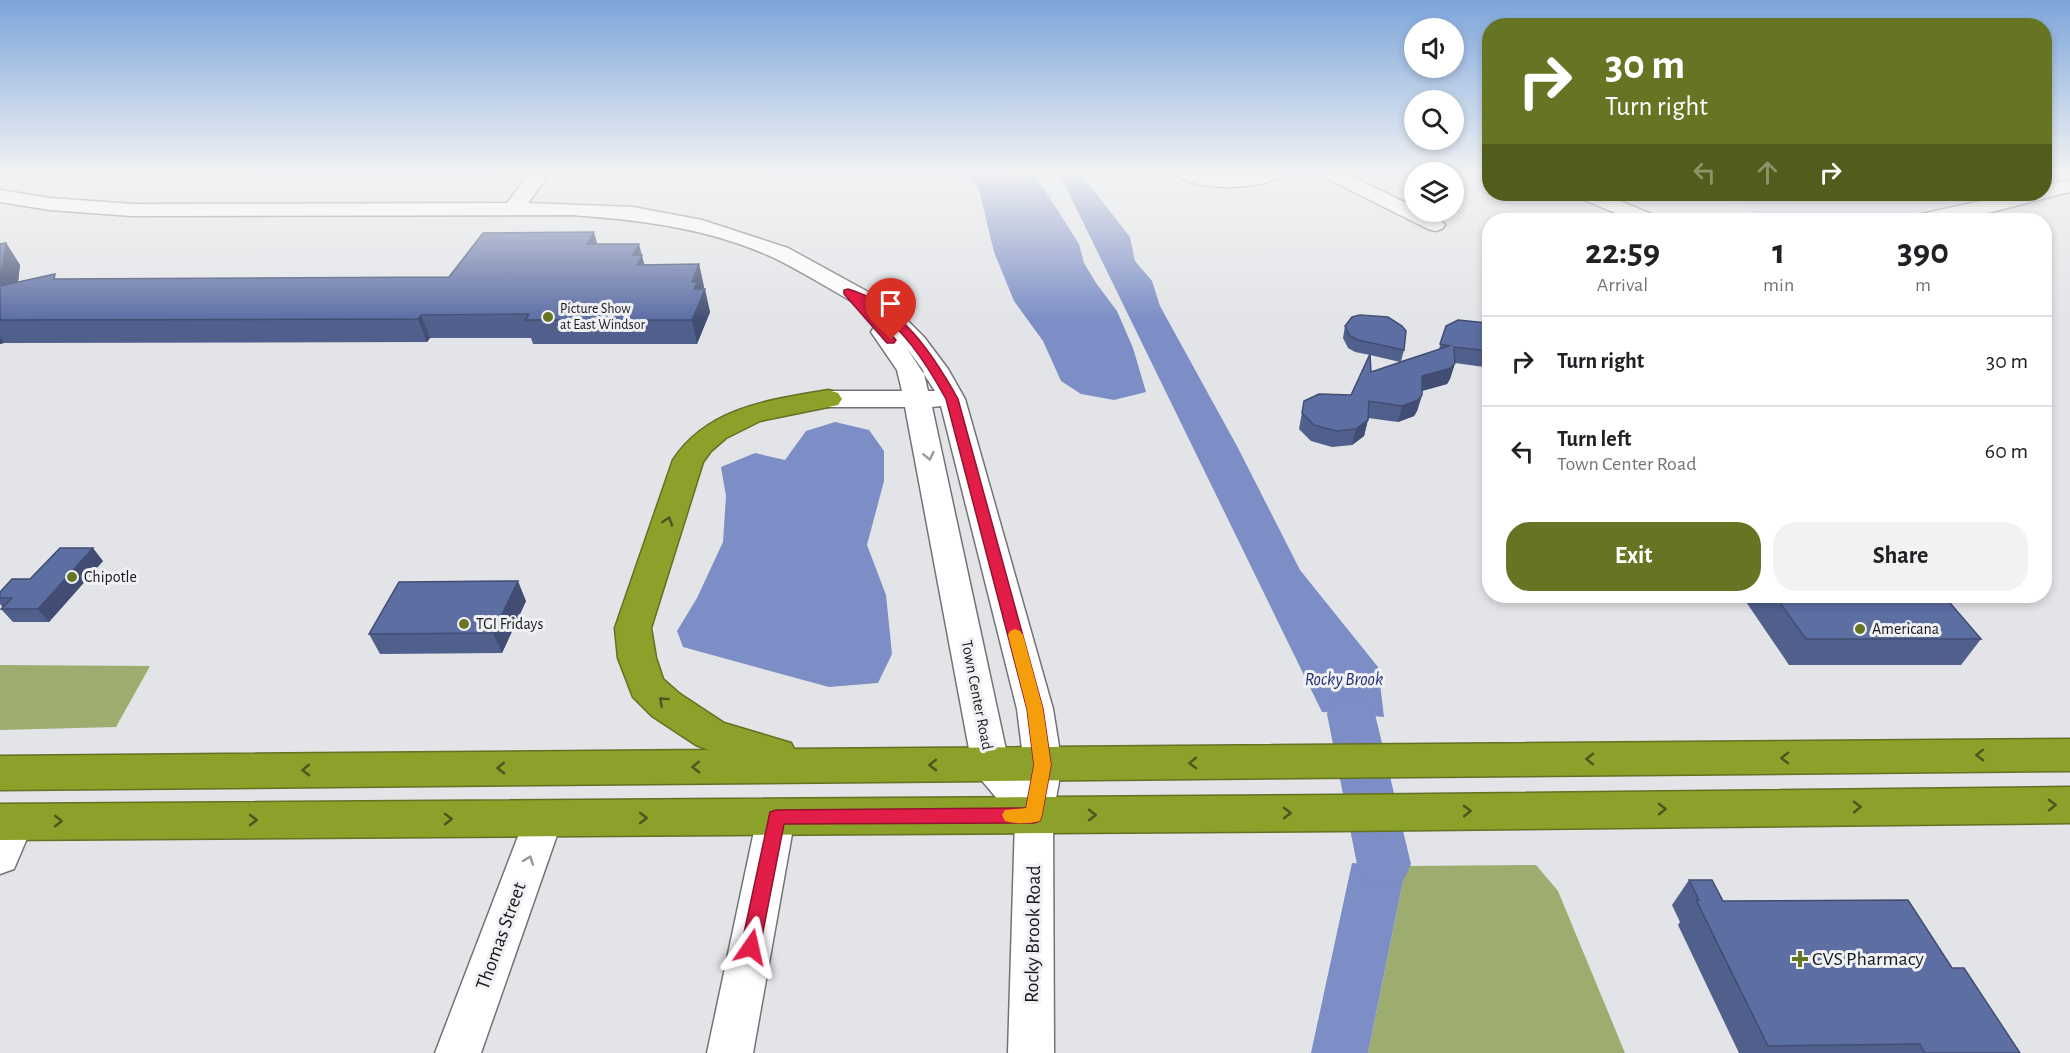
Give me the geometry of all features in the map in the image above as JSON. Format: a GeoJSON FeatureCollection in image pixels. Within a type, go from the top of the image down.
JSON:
{"type":"FeatureCollection","features":[{"type":"Feature","properties":{"kind":"highway"},"geometry":{"type":"LineString","coordinates":[[828,399],[774,408],[743,417],[711,433],[698,444],[688,460],[633,628],[637,658],[647,687],[666,705],[710,734],[756,752],[832,765]]}},
{"type":"Feature","properties":{"kind":"highway"},"geometry":{"type":"LineString","coordinates":[[0,773],[2070,754]]}},
{"type":"Feature","properties":{"kind":"highway"},"geometry":{"type":"LineString","coordinates":[[5,833],[544,818],[2070,805]]}},
{"type":"Feature","properties":{"kind":"street","name":"Town Center Road"},"geometry":{"type":"LineString","coordinates":[[683,222],[744,239],[780,253],[884,310],[902,328],[935,369],[952,399],[1035,709],[1043,765],[1034,815]]}},
{"type":"Feature","properties":{"kind":"street"},"geometry":{"type":"LineString","coordinates":[[1429,222],[1435,225]]}},
{"type":"Feature","properties":{"kind":"street","name":"Town Center Road"},"geometry":{"type":"LineString","coordinates":[[848,292],[891,340],[909,370],[917,399],[991,765],[1034,815]]}},
{"type":"Feature","properties":{"kind":"street"},"geometry":{"type":"LineString","coordinates":[[828,399],[952,399]]}},
{"type":"Feature","properties":{"kind":"street","name":"Rocky Brook Road"},"geometry":{"type":"LineString","coordinates":[[1031,1053],[1034,815]]}},
{"type":"Feature","properties":{"kind":"street"},"geometry":{"type":"LineString","coordinates":[[730,1053],[776,817]]}},
{"type":"Feature","properties":{"kind":"street","name":"Thomas Street"},"geometry":{"type":"LineString","coordinates":[[458,1053],[544,818]]}},
{"type":"Feature","properties":{"kind":"green space"},"geometry":{"type":"Polygon","coordinates":[[[0,665],[150,666],[116,727],[0,730],[0,665]]]}},
{"type":"Feature","properties":{"kind":"green space"},"geometry":{"type":"Polygon","coordinates":[[[1536,865],[1558,891],[1625,1053],[1368,1053],[1406,866],[1536,865]]]}},
{"type":"Feature","properties":{"kind":"water"},"geometry":{"type":"Polygon","coordinates":[[[987,222],[1065,222],[1079,244],[1084,263],[1117,311],[1133,348],[1146,392],[1114,400],[1081,394],[1061,381],[1043,341],[1014,301],[994,252],[987,222]]]}},
{"type":"Feature","properties":{"kind":"water","name":"Rocky Brook"},"geometry":{"type":"Polygon","coordinates":[[[1083,222],[1118,222],[1130,237],[1135,261],[1152,281],[1160,306],[1238,448],[1300,570],[1378,667],[1384,717],[1322,712],[1083,222]]]}},
{"type":"Feature","properties":{"kind":"water"},"geometry":{"type":"Polygon","coordinates":[[[835,422],[869,430],[884,451],[884,481],[867,545],[886,595],[892,654],[878,683],[829,687],[683,647],[677,631],[697,598],[723,542],[726,496],[721,467],[755,453],[785,460],[806,431],[835,422]]]}},
{"type":"Feature","properties":{"kind":"water"},"geometry":{"type":"Polygon","coordinates":[[[1352,863],[1406,866],[1368,1053],[1311,1053],[1352,863]]]}},
{"type":"Feature","properties":{"kind":"building"},"geometry":{"type":"Polygon","coordinates":[[[594,232],[587,244],[639,244],[633,255],[642,255],[637,265],[699,264],[692,282],[697,282],[694,289],[705,289],[692,320],[525,320],[529,314],[421,315],[418,319],[0,320],[0,286],[55,274],[54,279],[449,277],[483,233],[594,232]]]}},
{"type":"Feature","properties":{"kind":"building"},"geometry":{"type":"Polygon","coordinates":[[[6,243],[0,283],[0,244],[6,243]]]}},
{"type":"Feature","properties":{"kind":"building"},"geometry":{"type":"Polygon","coordinates":[[[1360,315],[1388,317],[1402,326],[1406,331],[1404,350],[1358,340],[1350,336],[1345,326],[1352,317],[1360,315]]]}},
{"type":"Feature","properties":{"kind":"building"},"geometry":{"type":"Polygon","coordinates":[[[1458,320],[1482,322],[1482,350],[1454,347],[1455,363],[1451,368],[1422,376],[1422,395],[1418,400],[1402,406],[1369,401],[1368,420],[1356,429],[1336,431],[1314,425],[1302,413],[1304,401],[1319,394],[1351,395],[1370,354],[1371,372],[1449,346],[1440,344],[1446,326],[1458,320]]]}},
{"type":"Feature","properties":{"kind":"building"},"geometry":{"type":"Polygon","coordinates":[[[60,548],[93,548],[38,609],[1,609],[12,598],[0,598],[0,592],[12,579],[30,579],[60,548]]]}},
{"type":"Feature","properties":{"kind":"building"},"geometry":{"type":"Polygon","coordinates":[[[518,581],[493,633],[369,634],[399,582],[518,581]]]}},
{"type":"Feature","properties":{"kind":"building"},"geometry":{"type":"Polygon","coordinates":[[[1780,603],[1950,603],[1981,639],[1806,639],[1780,603]]]}},
{"type":"Feature","properties":{"kind":"building","name":"CVS Pharmacy"},"geometry":{"type":"Polygon","coordinates":[[[1689,880],[1712,880],[1723,901],[1908,900],[1952,968],[1964,968],[2020,1053],[1925,1053],[1920,1044],[1768,1046],[1696,900],[1699,900],[1689,880]]]}},
{"type":"Feature","properties":{"kind":"waterway","name":"Rocky Brook"},"geometry":{"type":"LineString","coordinates":[[1351,714],[1384,864]]}},
{"type":"Feature","properties":{"kind":"slow traffic"},"geometry":{"type":"LineString","coordinates":[[1011,815],[1034,815],[1043,765],[1035,709],[1015,635]]}},
{"type":"Feature","properties":{"kind":"place","name":"Picture Show at East Windsor"},"geometry":{"type":"Point","coordinates":[548,317]}},
{"type":"Feature","properties":{"kind":"place","name":"Chipotle"},"geometry":{"type":"Point","coordinates":[72,577]}},
{"type":"Feature","properties":{"kind":"place","name":"TGI Fridays"},"geometry":{"type":"Point","coordinates":[464,624]}},
{"type":"Feature","properties":{"kind":"place","name":"Americana"},"geometry":{"type":"Point","coordinates":[1860,629]}},
{"type":"Feature","properties":{"kind":"place","name":"CVS Pharmacy"},"geometry":{"type":"Point","coordinates":[1800,959]}},
{"type":"Feature","properties":{"kind":"route"},"geometry":{"type":"LineString","coordinates":[[751,947],[776,817],[1034,815],[1043,765],[1035,709],[952,399],[935,369],[902,328],[884,310],[848,292],[891,340]]}}]}
